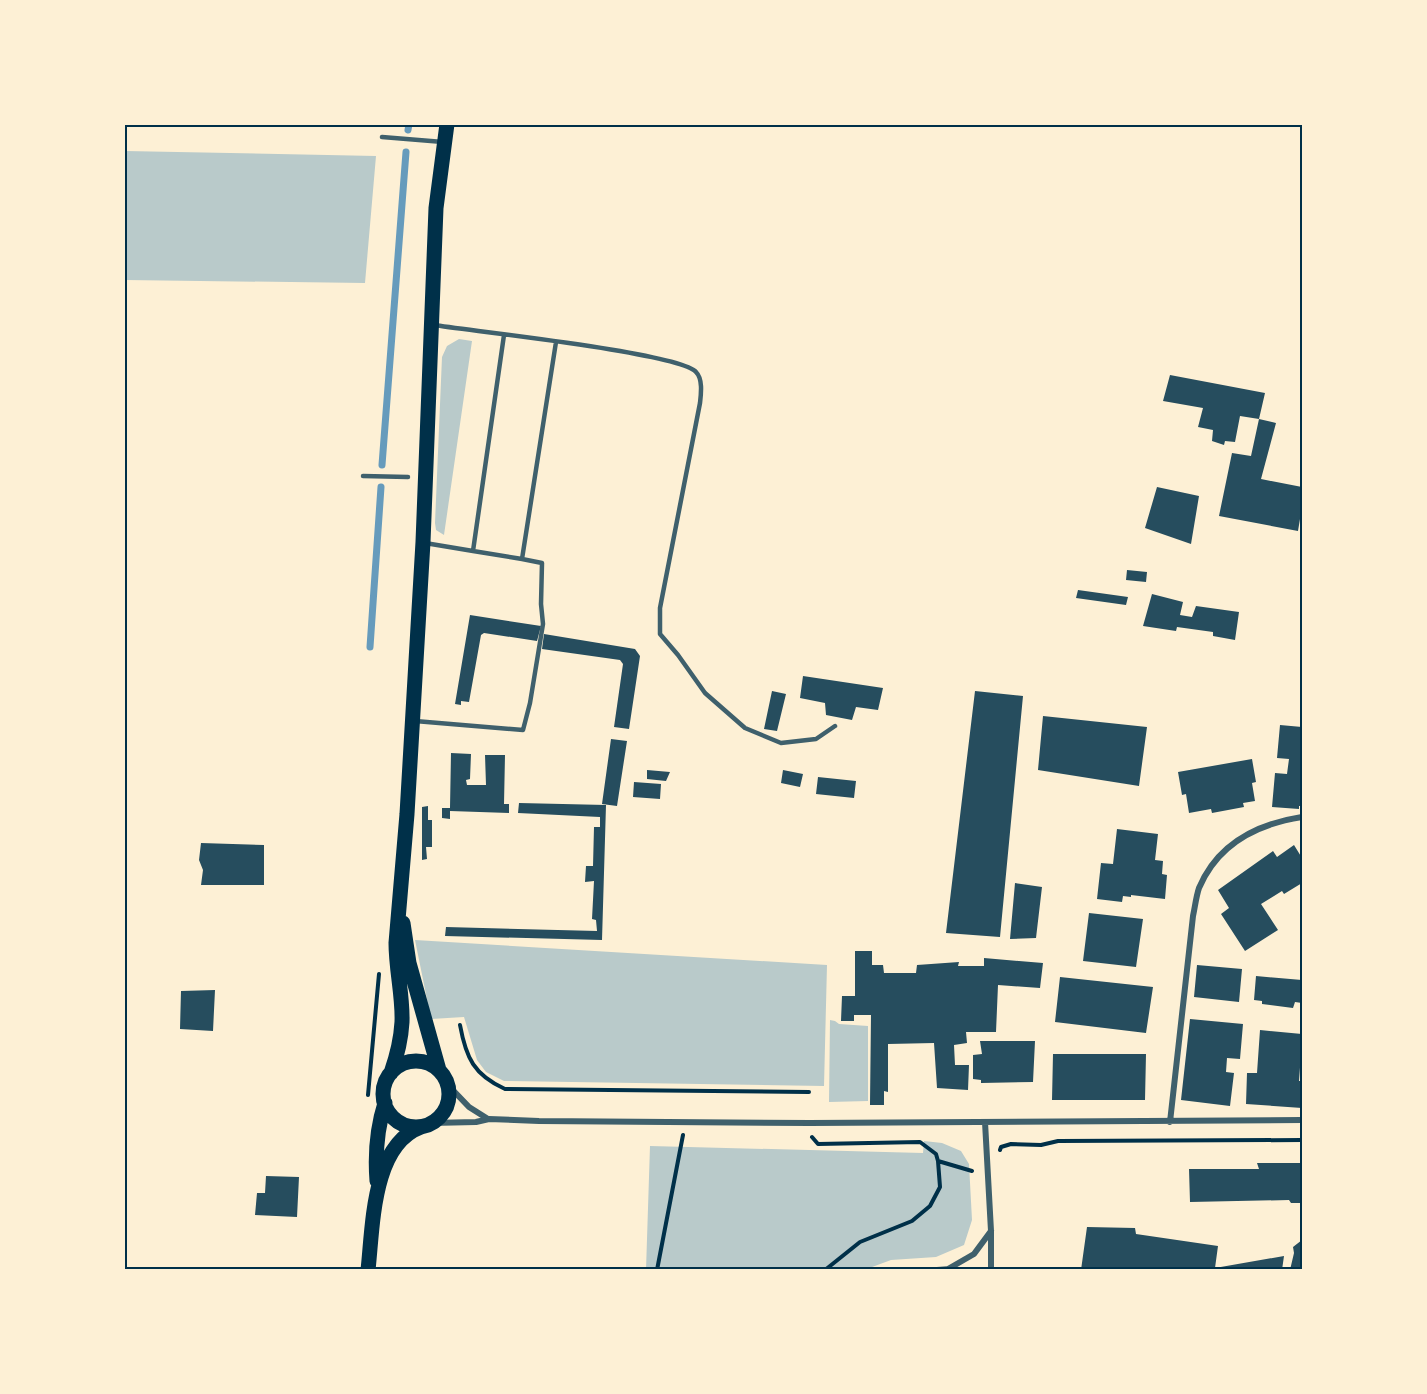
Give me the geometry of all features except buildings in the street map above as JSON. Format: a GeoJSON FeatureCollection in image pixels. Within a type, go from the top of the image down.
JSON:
{"type":"FeatureCollection","features":[{"type":"Feature","properties":{"kind":"main road"},"geometry":{"type":"LineString","coordinates":[[378,1190],[375,1161],[385,1102],[384,1087],[398,1051],[402,1019],[396,964],[398,909],[407,814],[423,542],[436,208],[447,124]]}},
{"type":"Feature","properties":{"kind":"main road"},"geometry":{"type":"LineString","coordinates":[[368,1269],[378,1190],[390,1155],[397,1144],[411,1131],[426,1125],[445,1110],[449,1093],[439,1070],[416,992],[405,931],[398,909]]}},
{"type":"Feature","properties":{"kind":"main road"},"geometry":{"type":"LineString","coordinates":[[391,1072],[398,1066],[415,1061],[423,1062],[439,1070]]}},
{"type":"Feature","properties":{"kind":"main road"},"geometry":{"type":"LineString","coordinates":[[385,1102],[392,1116],[405,1125],[426,1125]]}},
{"type":"Feature","properties":{"kind":"street"},"geometry":{"type":"LineString","coordinates":[[1170,1122],[1193,916],[1199,889],[1213,865],[1229,846],[1253,830],[1275,822],[1302,817]]}},
{"type":"Feature","properties":{"kind":"street"},"geometry":{"type":"LineString","coordinates":[[447,1084],[469,1107],[489,1119]]}},
{"type":"Feature","properties":{"kind":"street"},"geometry":{"type":"LineString","coordinates":[[426,1125],[489,1119],[810,1124],[1302,1120]]}},
{"type":"Feature","properties":{"kind":"street"},"geometry":{"type":"LineString","coordinates":[[985,1122],[991,1269]]}},
{"type":"Feature","properties":{"kind":"street"},"geometry":{"type":"LineString","coordinates":[[937,1269],[949,1269],[963,1262],[974,1254],[991,1231]]}},
{"type":"Feature","properties":{"kind":"lane"},"geometry":{"type":"LineString","coordinates":[[382,137],[445,142]]}},
{"type":"Feature","properties":{"kind":"lane"},"geometry":{"type":"LineString","coordinates":[[431,325],[645,354],[686,364],[697,372],[701,388],[700,403],[660,608],[660,634],[705,693],[745,728],[781,743],[816,739],[835,726]]}},
{"type":"Feature","properties":{"kind":"lane"},"geometry":{"type":"LineString","coordinates":[[473,551],[504,335]]}},
{"type":"Feature","properties":{"kind":"lane"},"geometry":{"type":"LineString","coordinates":[[522,559],[556,342]]}},
{"type":"Feature","properties":{"kind":"lane"},"geometry":{"type":"LineString","coordinates":[[363,476],[408,477]]}},
{"type":"Feature","properties":{"kind":"lane"},"geometry":{"type":"LineString","coordinates":[[413,721],[523,730],[532,693],[543,624],[542,563],[423,542]]}},
{"type":"Feature","properties":{"kind":"path"},"geometry":{"type":"LineString","coordinates":[[460,1026],[465,1049],[477,1071],[492,1083],[505,1089],[809,1092]]}},
{"type":"Feature","properties":{"kind":"path"},"geometry":{"type":"LineString","coordinates":[[657,1269],[683,1135]]}},
{"type":"Feature","properties":{"kind":"path"},"geometry":{"type":"LineString","coordinates":[[810,1136],[818,1144],[920,1142],[936,1154],[938,1161],[940,1187],[930,1206],[912,1221],[860,1242],[825,1269]]}},
{"type":"Feature","properties":{"kind":"path"},"geometry":{"type":"LineString","coordinates":[[998,1156],[1001,1147],[1011,1144],[1041,1145],[1058,1141],[1302,1140]]}},
{"type":"Feature","properties":{"kind":"path"},"geometry":{"type":"LineString","coordinates":[[938,1161],[972,1171]]}},
{"type":"Feature","properties":{"kind":"shaded area"},"geometry":{"type":"Polygon","coordinates":[[[125,151],[376,156],[365,283],[125,280],[125,151]]]}},
{"type":"Feature","properties":{"kind":"shaded area"},"geometry":{"type":"Polygon","coordinates":[[[459,339],[472,341],[444,535],[436,530],[435,523],[442,357],[447,346],[459,339]]]}},
{"type":"Feature","properties":{"kind":"shaded area"},"geometry":{"type":"Polygon","coordinates":[[[415,940],[827,965],[824,1086],[504,1081],[486,1072],[477,1060],[464,1017],[431,1019],[415,940]]]}},
{"type":"Feature","properties":{"kind":"shaded area"},"geometry":{"type":"Polygon","coordinates":[[[830,1020],[839,1024],[868,1026],[868,1101],[829,1102],[830,1020]]]}},
{"type":"Feature","properties":{"kind":"shaded area"},"geometry":{"type":"Polygon","coordinates":[[[924,1141],[942,1143],[961,1151],[969,1164],[972,1220],[964,1245],[936,1257],[891,1260],[864,1270],[646,1270],[650,1146],[923,1153],[924,1141]]]}},
{"type":"Feature","properties":{"kind":"waterway"},"geometry":{"type":"LineString","coordinates":[[408,130],[409,124]]}},
{"type":"Feature","properties":{"kind":"waterway"},"geometry":{"type":"LineString","coordinates":[[382,465],[406,152]]}},
{"type":"Feature","properties":{"kind":"waterway"},"geometry":{"type":"LineString","coordinates":[[370,647],[381,487]]}}]}
